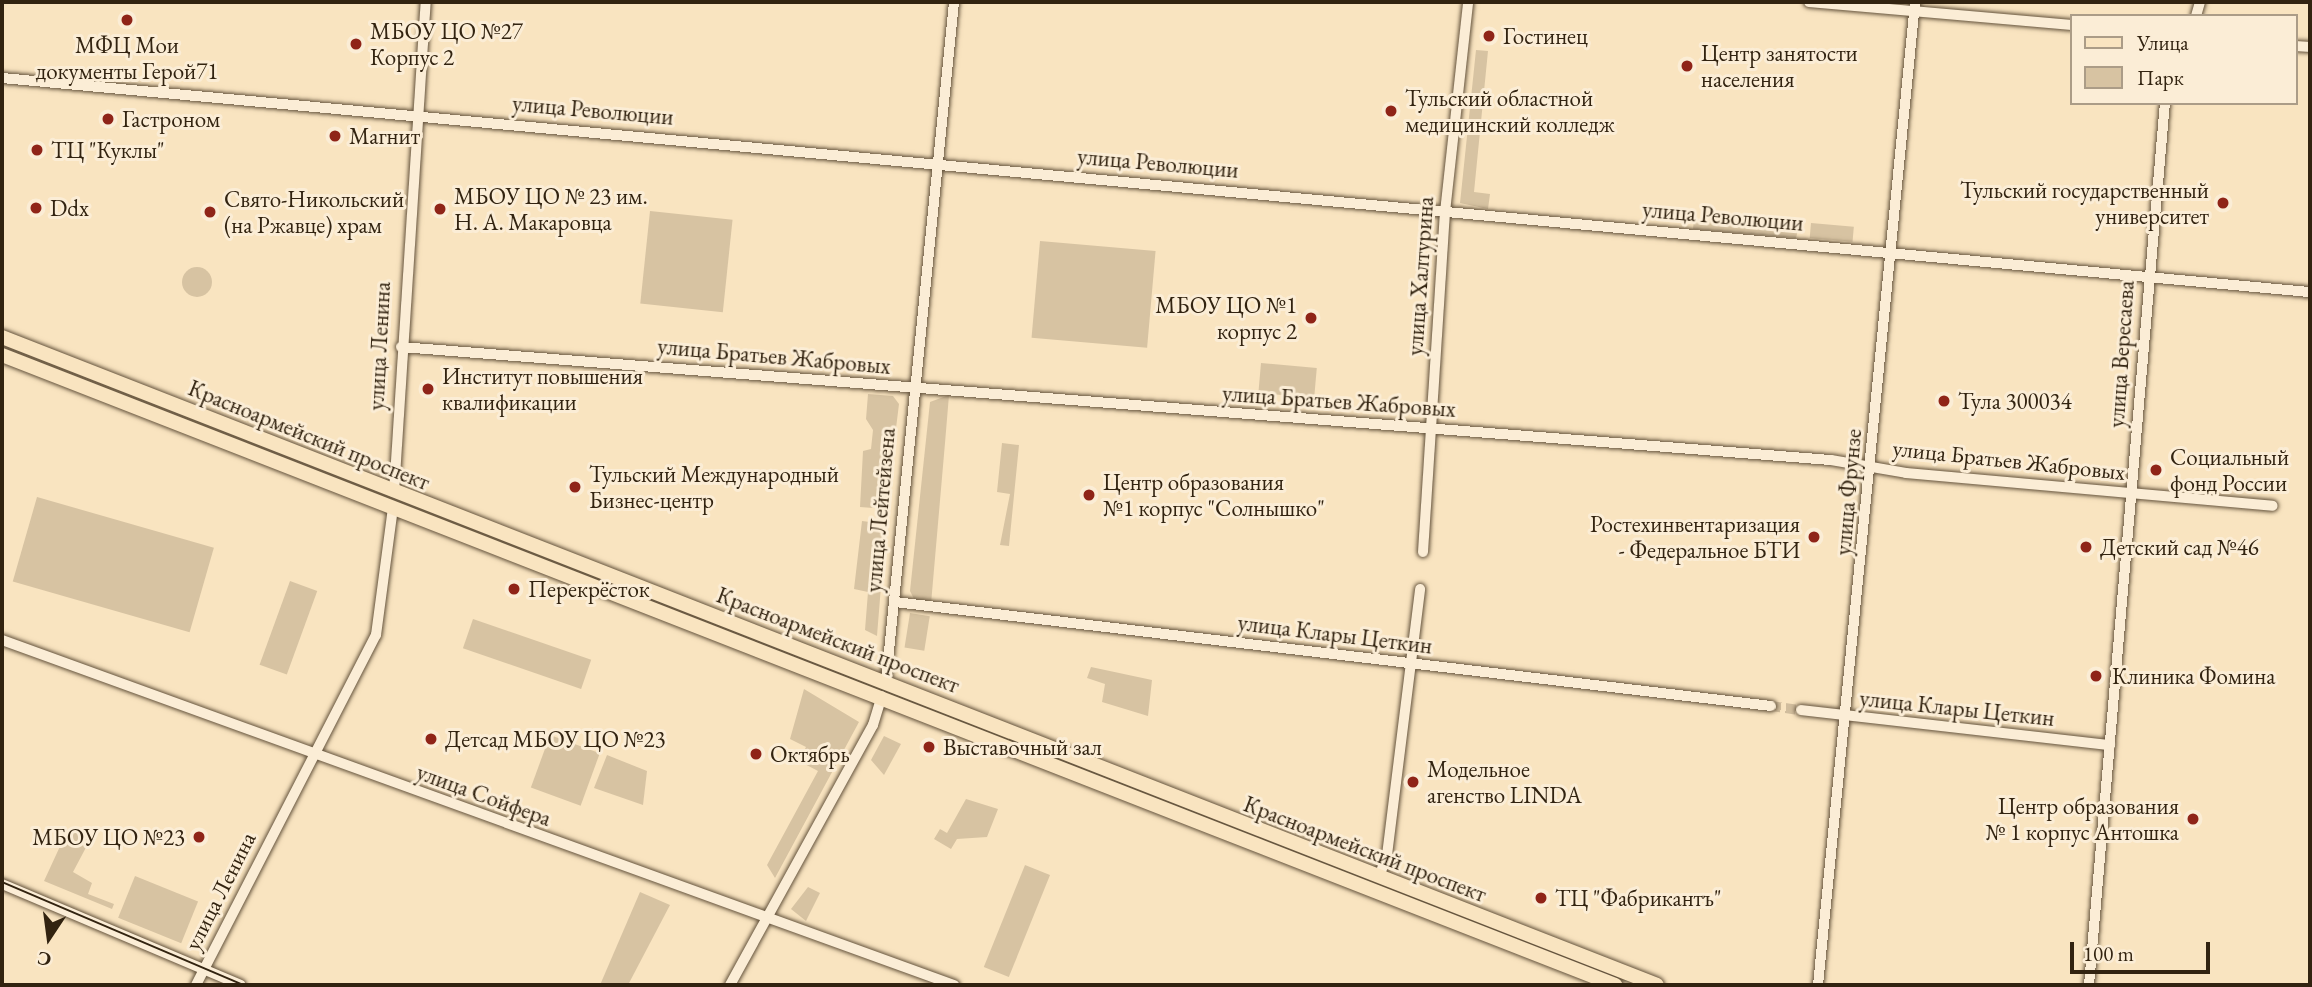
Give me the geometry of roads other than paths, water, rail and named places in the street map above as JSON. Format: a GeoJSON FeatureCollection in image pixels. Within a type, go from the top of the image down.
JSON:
{"type":"FeatureCollection","features":[{"type":"Feature","properties":{"kind":"main road","name":"Красноармейский проспект"},"geometry":{"type":"LineString","coordinates":[[2,337],[1657,985]]}},
{"type":"Feature","properties":{"kind":"main road","name":"Красноармейский проспект"},"geometry":{"type":"LineString","coordinates":[[2,355],[882,696],[1615,985]]}},
{"type":"Feature","properties":{"kind":"main road","name":"улица Ленина"},"geometry":{"type":"LineString","coordinates":[[393,508],[394,492]]}},
{"type":"Feature","properties":{"kind":"main road","name":"улица Лейтейзена"},"geometry":{"type":"LineString","coordinates":[[882,696],[886,681]]}},
{"type":"Feature","properties":{"kind":"street","name":"улица Ленина"},"geometry":{"type":"LineString","coordinates":[[394,492],[401,347],[426,2]]}},
{"type":"Feature","properties":{"kind":"street","name":"улица Лейтейзена"},"geometry":{"type":"LineString","coordinates":[[886,681],[954,2]]}},
{"type":"Feature","properties":{"kind":"street","name":"улица Халтурина"},"geometry":{"type":"LineString","coordinates":[[1423,552],[1435,442],[1430,429],[1445,212],[1468,2]]}},
{"type":"Feature","properties":{"kind":"street"},"geometry":{"type":"LineString","coordinates":[[1809,2],[1915,6],[2070,25]]}},
{"type":"Feature","properties":{"kind":"street","name":"улица Фрунзе"},"geometry":{"type":"LineString","coordinates":[[1818,985],[1849,718],[1915,6]]}},
{"type":"Feature","properties":{"kind":"street","name":"улица Революции"},"geometry":{"type":"LineString","coordinates":[[2,78],[2310,292]]}},
{"type":"Feature","properties":{"kind":"street","name":"улица Вересаева"},"geometry":{"type":"LineString","coordinates":[[2089,985],[2165,105]]}},
{"type":"Feature","properties":{"kind":"street","name":"улица Братьев Жабровых"},"geometry":{"type":"LineString","coordinates":[[401,347],[1871,466],[2273,506]]}},
{"type":"Feature","properties":{"kind":"street","name":"улица Ленина"},"geometry":{"type":"LineString","coordinates":[[196,985],[376,635],[393,508]]}},
{"type":"Feature","properties":{"kind":"street"},"geometry":{"type":"LineString","coordinates":[[1379,877],[1387,855],[1407,664],[1420,589]]}},
{"type":"Feature","properties":{"kind":"street","name":"улица Клары Цеткин"},"geometry":{"type":"LineString","coordinates":[[895,602],[1771,706]]}},
{"type":"Feature","properties":{"kind":"street","name":"улица Сойфера"},"geometry":{"type":"LineString","coordinates":[[2,640],[767,922],[954,985]]}},
{"type":"Feature","properties":{"kind":"street","name":"улица Лейтейзена"},"geometry":{"type":"LineString","coordinates":[[730,985],[767,922],[882,696]]}},
{"type":"Feature","properties":{"kind":"street","name":"улица Клары Цеткин"},"geometry":{"type":"LineString","coordinates":[[1801,710],[1849,718],[2110,745]]}},
{"type":"Feature","properties":{"kind":"street"},"geometry":{"type":"LineString","coordinates":[[2,884],[241,985]]}},
{"type":"Feature","properties":{"kind":"tunnel"},"geometry":{"type":"LineString","coordinates":[[1771,706],[1801,710]]}},
{"type":"Feature","properties":{"kind":"tram line"},"geometry":{"type":"LineString","coordinates":[[2,882],[244,985]]}},
{"type":"Feature","properties":{"kind":"place","name":"МФЦ Мои документы Герой71"},"geometry":{"type":"Point","coordinates":[127,20]}},
{"type":"Feature","properties":{"kind":"place","name":"Гостинец"},"geometry":{"type":"Point","coordinates":[1489,36]}},
{"type":"Feature","properties":{"kind":"place","name":"МБОУ ЦО №27 Корпус 2"},"geometry":{"type":"Point","coordinates":[356,44]}},
{"type":"Feature","properties":{"kind":"place","name":"Центр занятости населения"},"geometry":{"type":"Point","coordinates":[1687,66]}},
{"type":"Feature","properties":{"kind":"place","name":"Тульский областной медицинский колледж"},"geometry":{"type":"Point","coordinates":[1391,111]}},
{"type":"Feature","properties":{"kind":"place","name":"Гастроном"},"geometry":{"type":"Point","coordinates":[108,119]}},
{"type":"Feature","properties":{"kind":"place","name":"Магнит"},"geometry":{"type":"Point","coordinates":[335,136]}},
{"type":"Feature","properties":{"kind":"place","name":"ТЦ \"Куклы\""},"geometry":{"type":"Point","coordinates":[37,150]}},
{"type":"Feature","properties":{"kind":"place","name":"Тульский государственный университет"},"geometry":{"type":"Point","coordinates":[2223,203]}},
{"type":"Feature","properties":{"kind":"place","name":"Ddx"},"geometry":{"type":"Point","coordinates":[36,208]}},
{"type":"Feature","properties":{"kind":"place","name":"МБОУ ЦО № 23 им. Н. А. Макаровца"},"geometry":{"type":"Point","coordinates":[440,209]}},
{"type":"Feature","properties":{"kind":"place","name":"Свято-Никольский (на Ржавце) храм"},"geometry":{"type":"Point","coordinates":[210,212]}},
{"type":"Feature","properties":{"kind":"place","name":"МБОУ ЦО №1 корпус 2"},"geometry":{"type":"Point","coordinates":[1311,318]}},
{"type":"Feature","properties":{"kind":"place","name":"Институт повышения квалификации"},"geometry":{"type":"Point","coordinates":[428,389]}},
{"type":"Feature","properties":{"kind":"place","name":"Тула 300034"},"geometry":{"type":"Point","coordinates":[1944,401]}},
{"type":"Feature","properties":{"kind":"place","name":"Социальный фонд России"},"geometry":{"type":"Point","coordinates":[2156,470]}},
{"type":"Feature","properties":{"kind":"place","name":"Тульский Международный Бизнес-центр"},"geometry":{"type":"Point","coordinates":[575,487]}},
{"type":"Feature","properties":{"kind":"place","name":"Центр образования №1 корпус \"Солнышко\""},"geometry":{"type":"Point","coordinates":[1089,495]}},
{"type":"Feature","properties":{"kind":"place","name":"Ростехинвентаризация - Федеральное БТИ"},"geometry":{"type":"Point","coordinates":[1814,537]}},
{"type":"Feature","properties":{"kind":"place","name":"Детский сад №46"},"geometry":{"type":"Point","coordinates":[2086,547]}},
{"type":"Feature","properties":{"kind":"place","name":"Перекрёсток"},"geometry":{"type":"Point","coordinates":[514,589]}},
{"type":"Feature","properties":{"kind":"place","name":"Клиника Фомина"},"geometry":{"type":"Point","coordinates":[2096,676]}},
{"type":"Feature","properties":{"kind":"place","name":"Детсад МБОУ ЦО №23"},"geometry":{"type":"Point","coordinates":[431,739]}},
{"type":"Feature","properties":{"kind":"place","name":"Выставочный зал"},"geometry":{"type":"Point","coordinates":[929,747]}},
{"type":"Feature","properties":{"kind":"place","name":"Октябрь"},"geometry":{"type":"Point","coordinates":[756,754]}},
{"type":"Feature","properties":{"kind":"place","name":"Модельное агенство LINDA"},"geometry":{"type":"Point","coordinates":[1413,782]}},
{"type":"Feature","properties":{"kind":"place","name":"Центр образования № 1 корпус Антошка"},"geometry":{"type":"Point","coordinates":[2193,819]}},
{"type":"Feature","properties":{"kind":"place","name":"МБОУ ЦО №23"},"geometry":{"type":"Point","coordinates":[199,837]}},
{"type":"Feature","properties":{"kind":"place","name":"ТЦ \"Фабрикантъ\""},"geometry":{"type":"Point","coordinates":[1541,898]}}]}
